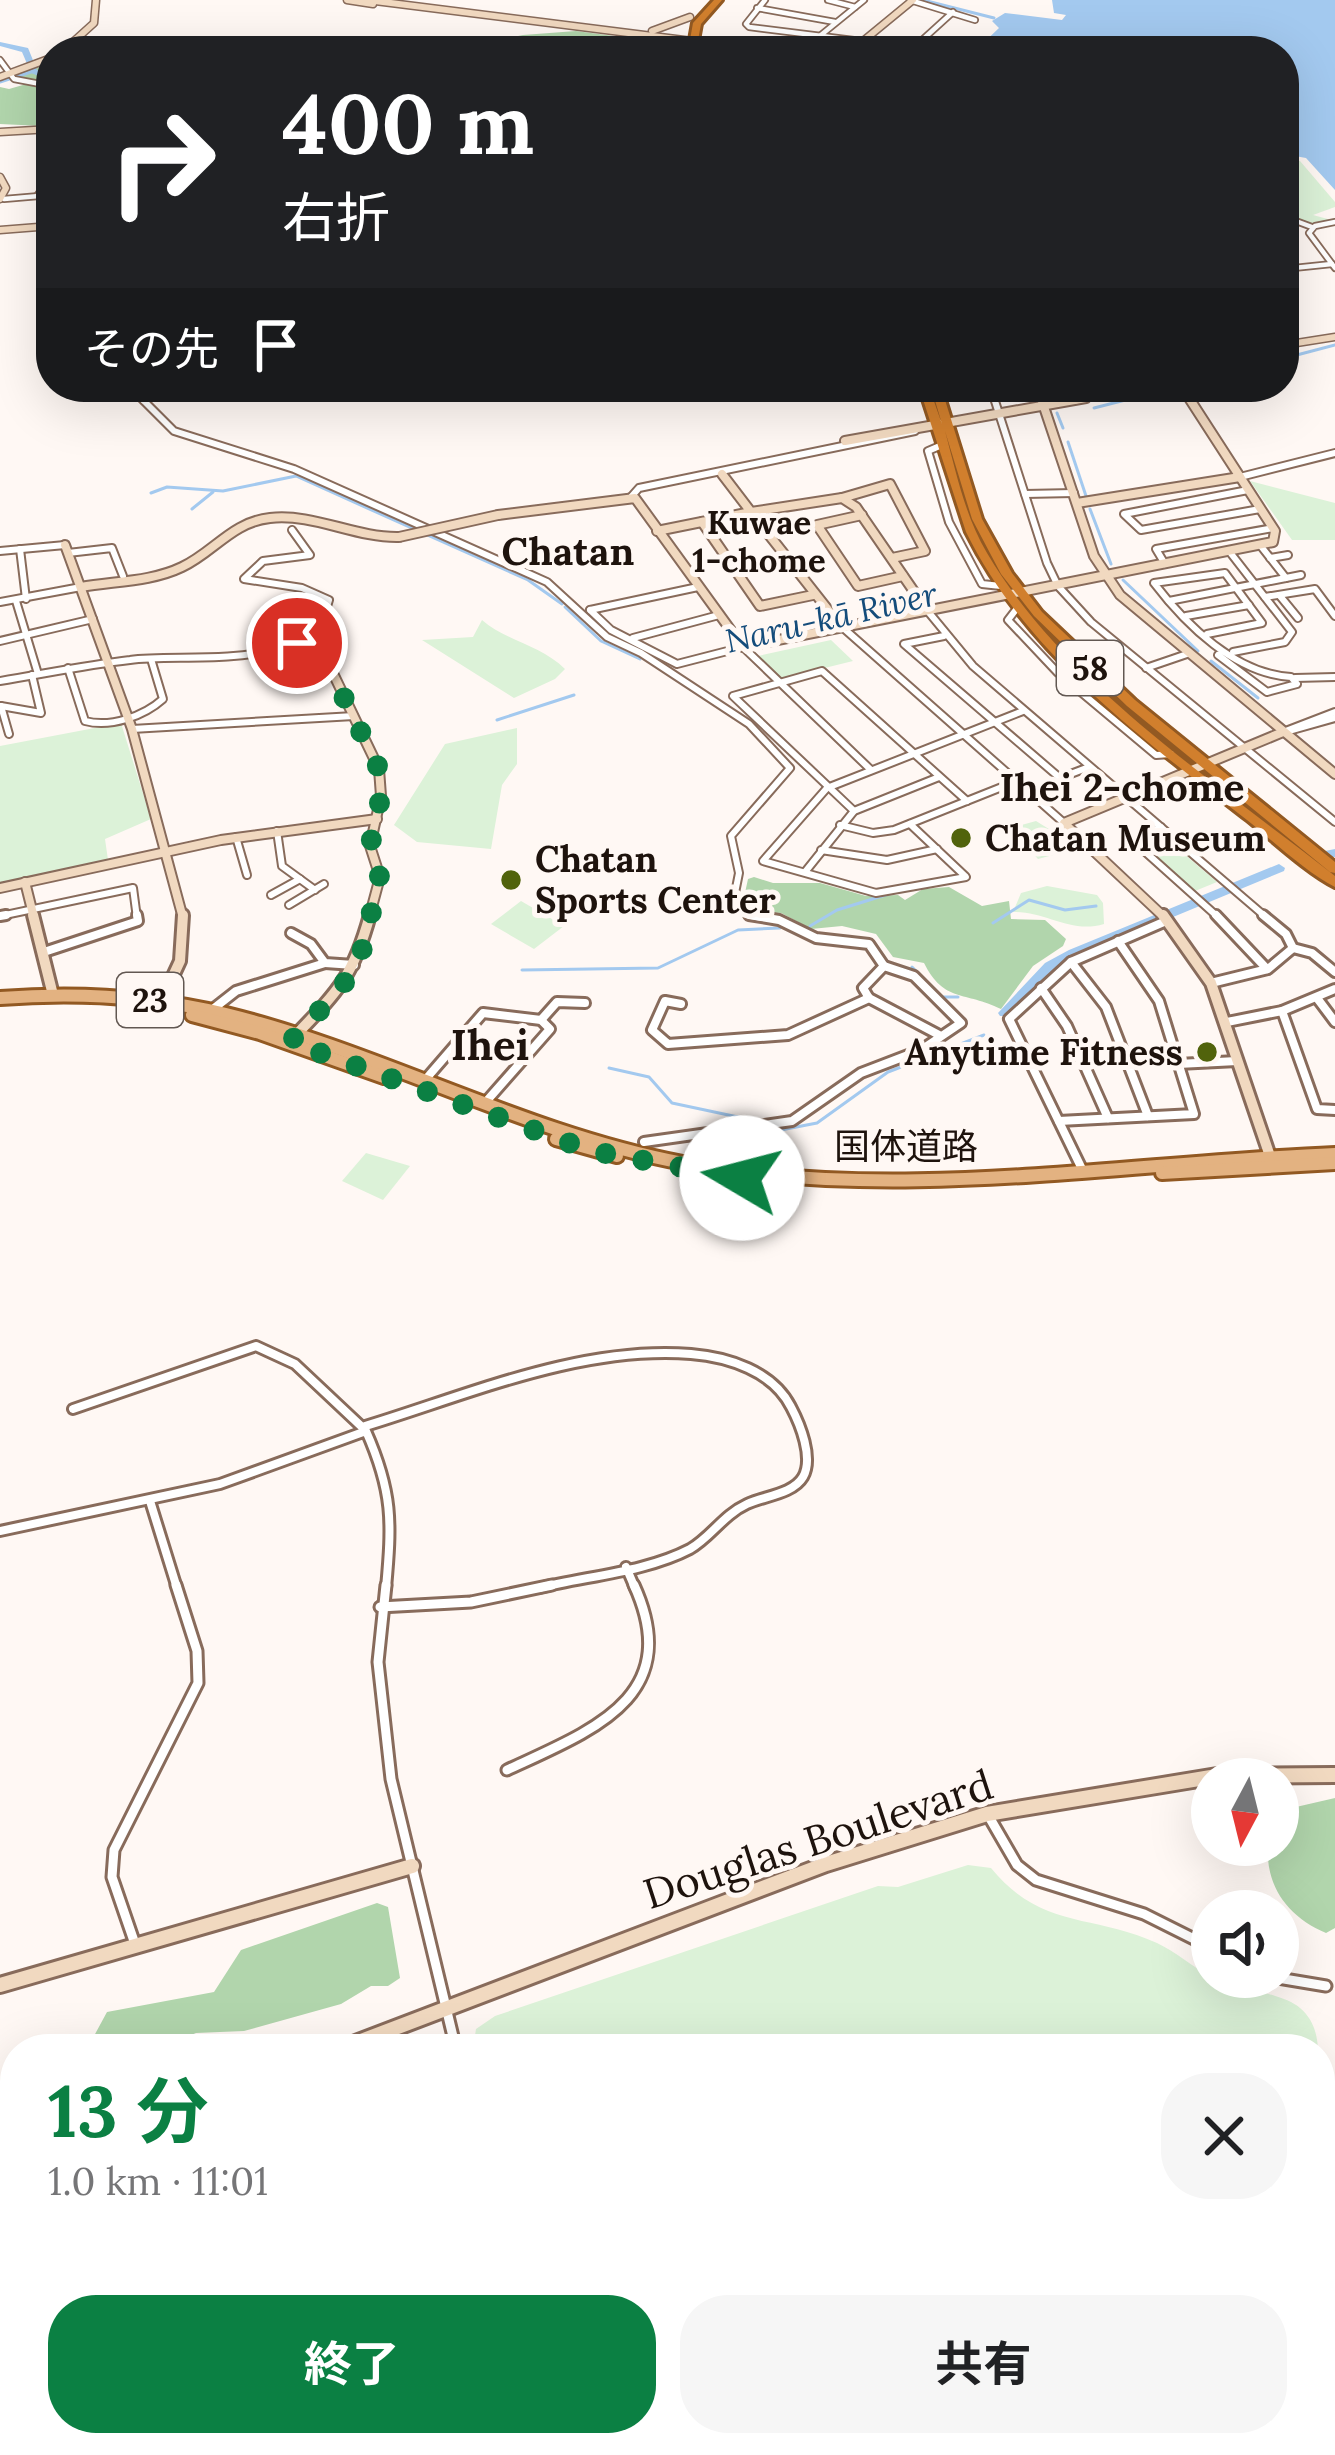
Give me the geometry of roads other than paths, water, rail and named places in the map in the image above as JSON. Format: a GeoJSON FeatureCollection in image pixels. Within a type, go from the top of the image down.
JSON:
{"type":"FeatureCollection","features":[{"type":"Feature","properties":{"kind":"highway"},"geometry":{"type":"LineString","coordinates":[[686,36],[690,17],[708,0]]}},
{"type":"Feature","properties":{"kind":"highway"},"geometry":{"type":"LineString","coordinates":[[689,36],[718,0]]}},
{"type":"Feature","properties":{"kind":"highway","name":"58"},"geometry":{"type":"LineString","coordinates":[[931,402],[1012,595],[1335,883]]}},
{"type":"Feature","properties":{"kind":"highway","name":"58"},"geometry":{"type":"LineString","coordinates":[[939,402],[942,445],[964,520],[1012,595],[1074,668],[1176,754],[1199,766],[1335,868]]}},
{"type":"Feature","properties":{"kind":"main road","name":"国体道路"},"geometry":{"type":"LineString","coordinates":[[0,1001],[53,995],[161,1002],[212,1011],[622,1150],[776,1175],[939,1180],[1082,1169],[1335,1163]]}},
{"type":"Feature","properties":{"kind":"main road","name":"国体道路"},"geometry":{"type":"LineString","coordinates":[[0,1001],[158,1009],[292,1038],[592,1151],[708,1174],[852,1186],[1272,1162],[1335,1154]]}},
{"type":"Feature","properties":{"kind":"street"},"geometry":{"type":"LineString","coordinates":[[80,36],[94,23],[96,0]]}},
{"type":"Feature","properties":{"kind":"street"},"geometry":{"type":"LineString","coordinates":[[347,0],[633,36]]}},
{"type":"Feature","properties":{"kind":"street"},"geometry":{"type":"LineString","coordinates":[[367,0],[636,36]]}},
{"type":"Feature","properties":{"kind":"street"},"geometry":{"type":"LineString","coordinates":[[765,0],[746,23],[749,27],[820,36],[864,0]]}},
{"type":"Feature","properties":{"kind":"street"},"geometry":{"type":"LineString","coordinates":[[827,0],[855,7]]}},
{"type":"Feature","properties":{"kind":"street"},"geometry":{"type":"LineString","coordinates":[[868,36],[912,0],[961,11]]}},
{"type":"Feature","properties":{"kind":"street"},"geometry":{"type":"LineString","coordinates":[[932,0],[975,20]]}},
{"type":"Feature","properties":{"kind":"street"},"geometry":{"type":"LineString","coordinates":[[757,8],[835,22]]}},
{"type":"Feature","properties":{"kind":"street"},"geometry":{"type":"LineString","coordinates":[[929,36],[961,11]]}},
{"type":"Feature","properties":{"kind":"street"},"geometry":{"type":"LineString","coordinates":[[604,30],[654,31],[690,17]]}},
{"type":"Feature","properties":{"kind":"street"},"geometry":{"type":"LineString","coordinates":[[0,60],[8,77],[36,64]]}},
{"type":"Feature","properties":{"kind":"street"},"geometry":{"type":"LineString","coordinates":[[0,132],[36,130]]}},
{"type":"Feature","properties":{"kind":"street"},"geometry":{"type":"LineString","coordinates":[[0,177],[5,182],[2,199],[36,196]]}},
{"type":"Feature","properties":{"kind":"street"},"geometry":{"type":"LineString","coordinates":[[1299,222],[1313,227],[1335,222]]}},
{"type":"Feature","properties":{"kind":"street"},"geometry":{"type":"LineString","coordinates":[[0,230],[36,227]]}},
{"type":"Feature","properties":{"kind":"street"},"geometry":{"type":"LineString","coordinates":[[1313,227],[1310,236],[1333,266]]}},
{"type":"Feature","properties":{"kind":"street"},"geometry":{"type":"LineString","coordinates":[[1299,268],[1333,266]]}},
{"type":"Feature","properties":{"kind":"street"},"geometry":{"type":"LineString","coordinates":[[1299,344],[1335,338]]}},
{"type":"Feature","properties":{"kind":"street"},"geometry":{"type":"LineString","coordinates":[[145,402],[175,431],[294,469],[547,582],[607,637],[641,653],[749,724],[790,768],[731,836],[739,873],[733,903],[751,916],[778,920],[816,938],[869,944],[884,966],[914,976],[961,1023],[921,1050],[861,1073],[793,1121],[644,1142]]}},
{"type":"Feature","properties":{"kind":"street"},"geometry":{"type":"LineString","coordinates":[[997,402],[1058,586],[1091,622],[1335,822]]}},
{"type":"Feature","properties":{"kind":"street"},"geometry":{"type":"LineString","coordinates":[[1043,402],[1094,556],[1120,595],[1335,774]]}},
{"type":"Feature","properties":{"kind":"street"},"geometry":{"type":"LineString","coordinates":[[844,442],[1071,402]]}},
{"type":"Feature","properties":{"kind":"street"},"geometry":{"type":"LineString","coordinates":[[698,587],[590,610],[611,630],[677,664],[748,653],[842,627],[930,615],[1277,539],[1192,402]]}},
{"type":"Feature","properties":{"kind":"street"},"geometry":{"type":"LineString","coordinates":[[0,602],[181,568],[235,528],[273,517],[322,522],[374,538],[399,537],[498,514],[631,496],[639,488],[922,429]]}},
{"type":"Feature","properties":{"kind":"street"},"geometry":{"type":"LineString","coordinates":[[1025,494],[1075,498],[1240,477],[1335,453]]}},
{"type":"Feature","properties":{"kind":"street"},"geometry":{"type":"LineString","coordinates":[[722,473],[813,596],[842,627],[1168,920],[1211,983],[1272,1162]]}},
{"type":"Feature","properties":{"kind":"street"},"geometry":{"type":"LineString","coordinates":[[657,531],[842,498],[890,484],[926,551],[892,558]]}},
{"type":"Feature","properties":{"kind":"street"},"geometry":{"type":"LineString","coordinates":[[1179,490],[1210,539]]}},
{"type":"Feature","properties":{"kind":"street"},"geometry":{"type":"LineString","coordinates":[[1248,490],[1124,514],[1142,530],[1260,509]]}},
{"type":"Feature","properties":{"kind":"street"},"geometry":{"type":"LineString","coordinates":[[631,496],[748,653],[871,770]]}},
{"type":"Feature","properties":{"kind":"street"},"geometry":{"type":"LineString","coordinates":[[842,498],[862,515],[944,636],[1023,711],[1286,934],[1293,949]]}},
{"type":"Feature","properties":{"kind":"street"},"geometry":{"type":"LineString","coordinates":[[862,515],[817,525],[858,586],[903,576]]}},
{"type":"Feature","properties":{"kind":"street"},"geometry":{"type":"LineString","coordinates":[[703,522],[760,606],[813,596]]}},
{"type":"Feature","properties":{"kind":"street"},"geometry":{"type":"LineString","coordinates":[[1165,563],[1156,549],[1274,528]]}},
{"type":"Feature","properties":{"kind":"street"},"geometry":{"type":"LineString","coordinates":[[0,681],[110,663],[246,656],[301,641],[325,618],[329,606],[325,596],[244,580],[263,561],[310,556],[292,530]]}},
{"type":"Feature","properties":{"kind":"street"},"geometry":{"type":"LineString","coordinates":[[1260,545],[1286,578]]}},
{"type":"Feature","properties":{"kind":"street"},"geometry":{"type":"LineString","coordinates":[[0,551],[112,548],[123,576]]}},
{"type":"Feature","properties":{"kind":"street"},"geometry":{"type":"LineString","coordinates":[[9,734],[0,705],[41,713],[21,600],[20,549]]}},
{"type":"Feature","properties":{"kind":"street"},"geometry":{"type":"LineString","coordinates":[[67,549],[130,723],[183,914],[184,942],[161,1002]]}},
{"type":"Feature","properties":{"kind":"street"},"geometry":{"type":"LineString","coordinates":[[1197,662],[1290,640],[1292,632],[1228,551]]}},
{"type":"Feature","properties":{"kind":"street"},"geometry":{"type":"LineString","coordinates":[[1270,558],[1288,555]]}},
{"type":"Feature","properties":{"kind":"street"},"geometry":{"type":"LineString","coordinates":[[1207,634],[1262,623],[1218,570],[1154,583],[1207,634],[1264,674],[1335,677]]}},
{"type":"Feature","properties":{"kind":"street"},"geometry":{"type":"LineString","coordinates":[[1169,601],[1301,575]]}},
{"type":"Feature","properties":{"kind":"street"},"geometry":{"type":"LineString","coordinates":[[1265,597],[1315,590],[1335,616]]}},
{"type":"Feature","properties":{"kind":"street"},"geometry":{"type":"LineString","coordinates":[[1279,596],[1298,618]]}},
{"type":"Feature","properties":{"kind":"street"},"geometry":{"type":"LineString","coordinates":[[1186,616],[1250,605]]}},
{"type":"Feature","properties":{"kind":"street"},"geometry":{"type":"LineString","coordinates":[[631,639],[719,616]]}},
{"type":"Feature","properties":{"kind":"street"},"geometry":{"type":"LineString","coordinates":[[0,641],[93,619]]}},
{"type":"Feature","properties":{"kind":"street"},"geometry":{"type":"LineString","coordinates":[[944,636],[904,644],[1060,778],[1089,767]]}},
{"type":"Feature","properties":{"kind":"street"},"geometry":{"type":"LineString","coordinates":[[292,1038],[341,988],[356,965],[380,886],[370,846],[380,773],[325,659],[301,641]]}},
{"type":"Feature","properties":{"kind":"street"},"geometry":{"type":"LineString","coordinates":[[1146,668],[1187,654]]}},
{"type":"Feature","properties":{"kind":"street"},"geometry":{"type":"LineString","coordinates":[[1218,655],[1267,692],[1296,686],[1294,678]]}},
{"type":"Feature","properties":{"kind":"street"},"geometry":{"type":"LineString","coordinates":[[130,723],[163,699],[151,659]]}},
{"type":"Feature","properties":{"kind":"street"},"geometry":{"type":"LineString","coordinates":[[68,668],[85,721],[354,716]]}},
{"type":"Feature","properties":{"kind":"street"},"geometry":{"type":"LineString","coordinates":[[854,811],[731,699],[822,671],[967,801]]}},
{"type":"Feature","properties":{"kind":"street"},"geometry":{"type":"LineString","coordinates":[[910,824],[966,877],[876,893],[763,861],[826,788],[1023,711]]}},
{"type":"Feature","properties":{"kind":"street"},"geometry":{"type":"LineString","coordinates":[[1064,823],[1335,715]]}},
{"type":"Feature","properties":{"kind":"street"},"geometry":{"type":"LineString","coordinates":[[805,872],[854,811],[939,777]]}},
{"type":"Feature","properties":{"kind":"street"},"geometry":{"type":"LineString","coordinates":[[840,826],[873,833],[910,824],[1017,781]]}},
{"type":"Feature","properties":{"kind":"street"},"geometry":{"type":"LineString","coordinates":[[0,887],[236,837],[377,820]]}},
{"type":"Feature","properties":{"kind":"street"},"geometry":{"type":"LineString","coordinates":[[1161,827],[1132,840],[1204,902],[1267,969]]}},
{"type":"Feature","properties":{"kind":"street"},"geometry":{"type":"LineString","coordinates":[[277,831],[283,866],[315,890]]}},
{"type":"Feature","properties":{"kind":"street"},"geometry":{"type":"LineString","coordinates":[[236,837],[247,875]]}},
{"type":"Feature","properties":{"kind":"street"},"geometry":{"type":"LineString","coordinates":[[821,850],[887,860],[937,849]]}},
{"type":"Feature","properties":{"kind":"street"},"geometry":{"type":"LineString","coordinates":[[271,895],[300,879]]}},
{"type":"Feature","properties":{"kind":"street"},"geometry":{"type":"LineString","coordinates":[[26,882],[53,995]]}},
{"type":"Feature","properties":{"kind":"street"},"geometry":{"type":"LineString","coordinates":[[290,905],[324,884]]}},
{"type":"Feature","properties":{"kind":"street"},"geometry":{"type":"LineString","coordinates":[[0,916],[133,888],[141,917],[95,939],[44,952]]}},
{"type":"Feature","properties":{"kind":"street"},"geometry":{"type":"LineString","coordinates":[[1082,1169],[1010,1019],[1071,962],[1168,920]]}},
{"type":"Feature","properties":{"kind":"street"},"geometry":{"type":"LineString","coordinates":[[291,933],[311,944],[325,963]]}},
{"type":"Feature","properties":{"kind":"street"},"geometry":{"type":"LineString","coordinates":[[1059,1121],[1194,1114],[1159,1001],[1118,941]]}},
{"type":"Feature","properties":{"kind":"street"},"geometry":{"type":"LineString","coordinates":[[1211,983],[1267,969],[1293,949]]}},
{"type":"Feature","properties":{"kind":"street"},"geometry":{"type":"LineString","coordinates":[[1293,949],[1312,953],[1335,972]]}},
{"type":"Feature","properties":{"kind":"street"},"geometry":{"type":"LineString","coordinates":[[1071,962],[1106,1006],[1148,1116]]}},
{"type":"Feature","properties":{"kind":"street"},"geometry":{"type":"LineString","coordinates":[[212,1011],[228,991],[287,980],[325,963],[356,965]]}},
{"type":"Feature","properties":{"kind":"street"},"geometry":{"type":"LineString","coordinates":[[884,966],[863,988],[869,998],[941,1036]]}},
{"type":"Feature","properties":{"kind":"street"},"geometry":{"type":"LineString","coordinates":[[1041,988],[1067,1026],[1108,1118]]}},
{"type":"Feature","properties":{"kind":"street"},"geometry":{"type":"LineString","coordinates":[[1227,1022],[1282,1011],[1335,989]]}},
{"type":"Feature","properties":{"kind":"street"},"geometry":{"type":"LineString","coordinates":[[681,1004],[664,1001],[652,1030],[658,1040],[668,1044],[769,1040],[869,998]]}},
{"type":"Feature","properties":{"kind":"street"},"geometry":{"type":"LineString","coordinates":[[1317,998],[1335,1022]]}},
{"type":"Feature","properties":{"kind":"street"},"geometry":{"type":"LineString","coordinates":[[541,1020],[557,1002],[585,1003]]}},
{"type":"Feature","properties":{"kind":"street"},"geometry":{"type":"LineString","coordinates":[[1282,1011],[1317,1109],[1335,1110]]}},
{"type":"Feature","properties":{"kind":"street"},"geometry":{"type":"LineString","coordinates":[[423,1083],[483,1013],[541,1020],[550,1029],[483,1106]]}},
{"type":"Feature","properties":{"kind":"street"},"geometry":{"type":"LineString","coordinates":[[1178,1064],[1240,1061]]}},
{"type":"Feature","properties":{"kind":"street"},"geometry":{"type":"LineString","coordinates":[[73,1409],[256,1346],[295,1364],[362,1426],[558,1371],[647,1355],[689,1354],[733,1363],[769,1378],[787,1393],[809,1449],[807,1468],[791,1492],[728,1513],[694,1547],[469,1602],[380,1607]]}},
{"type":"Feature","properties":{"kind":"street"},"geometry":{"type":"LineString","coordinates":[[0,1531],[220,1484],[366,1431],[387,1479],[391,1534],[380,1607],[378,1663],[391,1779],[452,2034]]}},
{"type":"Feature","properties":{"kind":"street"},"geometry":{"type":"LineString","coordinates":[[134,1944],[112,1877],[114,1850],[198,1683],[197,1651],[150,1502]]}},
{"type":"Feature","properties":{"kind":"street"},"geometry":{"type":"LineString","coordinates":[[508,1770],[578,1736],[625,1701],[647,1674],[652,1634],[626,1567]]}},
{"type":"Feature","properties":{"kind":"street","name":"Douglas Boulevard"},"geometry":{"type":"LineString","coordinates":[[382,2034],[742,1894],[987,1814],[1217,1776],[1335,1775]]}},
{"type":"Feature","properties":{"kind":"street"},"geometry":{"type":"LineString","coordinates":[[987,1814],[1017,1865],[1036,1880],[1144,1914],[1191,1938]]}},
{"type":"Feature","properties":{"kind":"street"},"geometry":{"type":"LineString","coordinates":[[0,1984],[412,1866]]}},
{"type":"Feature","properties":{"kind":"street"},"geometry":{"type":"LineString","coordinates":[[1299,1982],[1326,1986]]}},
{"type":"Feature","properties":{"kind":"water"},"geometry":{"type":"Polygon","coordinates":[[[1052,0],[1335,0],[1335,190],[1306,158],[1299,157],[1299,36],[991,36],[999,28],[992,21],[1005,13],[1062,20],[1066,15],[1054,13],[1052,0]]]}},
{"type":"Feature","properties":{"kind":"waterway"},"geometry":{"type":"LineString","coordinates":[[923,0],[994,18]]}},
{"type":"Feature","properties":{"kind":"waterway"},"geometry":{"type":"LineString","coordinates":[[0,44],[25,50],[36,72]]}},
{"type":"Feature","properties":{"kind":"waterway"},"geometry":{"type":"LineString","coordinates":[[0,82],[34,71]]}},
{"type":"Feature","properties":{"kind":"waterway"},"geometry":{"type":"LineString","coordinates":[[1299,354],[1335,345]]}},
{"type":"Feature","properties":{"kind":"waterway"},"geometry":{"type":"LineString","coordinates":[[1094,408],[1118,402]]}},
{"type":"Feature","properties":{"kind":"waterway"},"geometry":{"type":"LineString","coordinates":[[1057,413],[1063,428]]}},
{"type":"Feature","properties":{"kind":"waterway"},"geometry":{"type":"LineString","coordinates":[[1068,442],[1086,496]]}},
{"type":"Feature","properties":{"kind":"waterway"},"geometry":{"type":"LineString","coordinates":[[151,493],[167,487],[223,491],[296,476],[416,530]]}},
{"type":"Feature","properties":{"kind":"waterway"},"geometry":{"type":"LineString","coordinates":[[192,509],[213,492]]}},
{"type":"Feature","properties":{"kind":"waterway"},"geometry":{"type":"LineString","coordinates":[[1090,509],[1111,564]]}},
{"type":"Feature","properties":{"kind":"waterway"},"geometry":{"type":"LineString","coordinates":[[425,534],[528,580],[562,604]]}},
{"type":"Feature","properties":{"kind":"waterway"},"geometry":{"type":"LineString","coordinates":[[1123,580],[1198,651]]}},
{"type":"Feature","properties":{"kind":"waterway"},"geometry":{"type":"LineString","coordinates":[[565,607],[601,641],[640,659]]}},
{"type":"Feature","properties":{"kind":"waterway"},"geometry":{"type":"LineString","coordinates":[[1211,661],[1258,698]]}},
{"type":"Feature","properties":{"kind":"waterway","name":"Naru-kā River"},"geometry":{"type":"LineString","coordinates":[[497,720],[574,695]]}},
{"type":"Feature","properties":{"kind":"waterway"},"geometry":{"type":"LineString","coordinates":[[1330,854],[1335,853]]}},
{"type":"Feature","properties":{"kind":"waterway"},"geometry":{"type":"LineString","coordinates":[[1005,1013],[1050,966],[1074,953],[1279,868]]}},
{"type":"Feature","properties":{"kind":"waterway"},"geometry":{"type":"LineString","coordinates":[[810,926],[837,910],[892,893]]}},
{"type":"Feature","properties":{"kind":"waterway"},"geometry":{"type":"LineString","coordinates":[[993,923],[1029,900],[1065,910],[1096,906]]}},
{"type":"Feature","properties":{"kind":"waterway"},"geometry":{"type":"LineString","coordinates":[[522,970],[658,968],[738,930],[780,928]]}},
{"type":"Feature","properties":{"kind":"waterway"},"geometry":{"type":"LineString","coordinates":[[912,967],[942,997],[958,997]]}},
{"type":"Feature","properties":{"kind":"waterway"},"geometry":{"type":"LineString","coordinates":[[760,1134],[817,1123],[888,1072],[984,1035]]}},
{"type":"Feature","properties":{"kind":"waterway"},"geometry":{"type":"LineString","coordinates":[[609,1068],[649,1077],[672,1103],[752,1120]]}},
{"type":"Feature","properties":{"kind":"place","name":"Chatan Museum"},"geometry":{"type":"Point","coordinates":[961,838]}},
{"type":"Feature","properties":{"kind":"place","name":"Chatan Sports Center"},"geometry":{"type":"Point","coordinates":[511,880]}},
{"type":"Feature","properties":{"kind":"place","name":"Anytime Fitness"},"geometry":{"type":"Point","coordinates":[1207,1052]}},
{"type":"Feature","properties":{"kind":"district","name":"Kuwae 1-chome"},"geometry":{"type":"Point","coordinates":[759,541]}},
{"type":"Feature","properties":{"kind":"district","name":"Chatan"},"geometry":{"type":"Point","coordinates":[568,551]}},
{"type":"Feature","properties":{"kind":"district","name":"Ihei 2-chome"},"geometry":{"type":"Point","coordinates":[1122,787]}},
{"type":"Feature","properties":{"kind":"district","name":"Ihei"},"geometry":{"type":"Point","coordinates":[490,1045]}}]}
